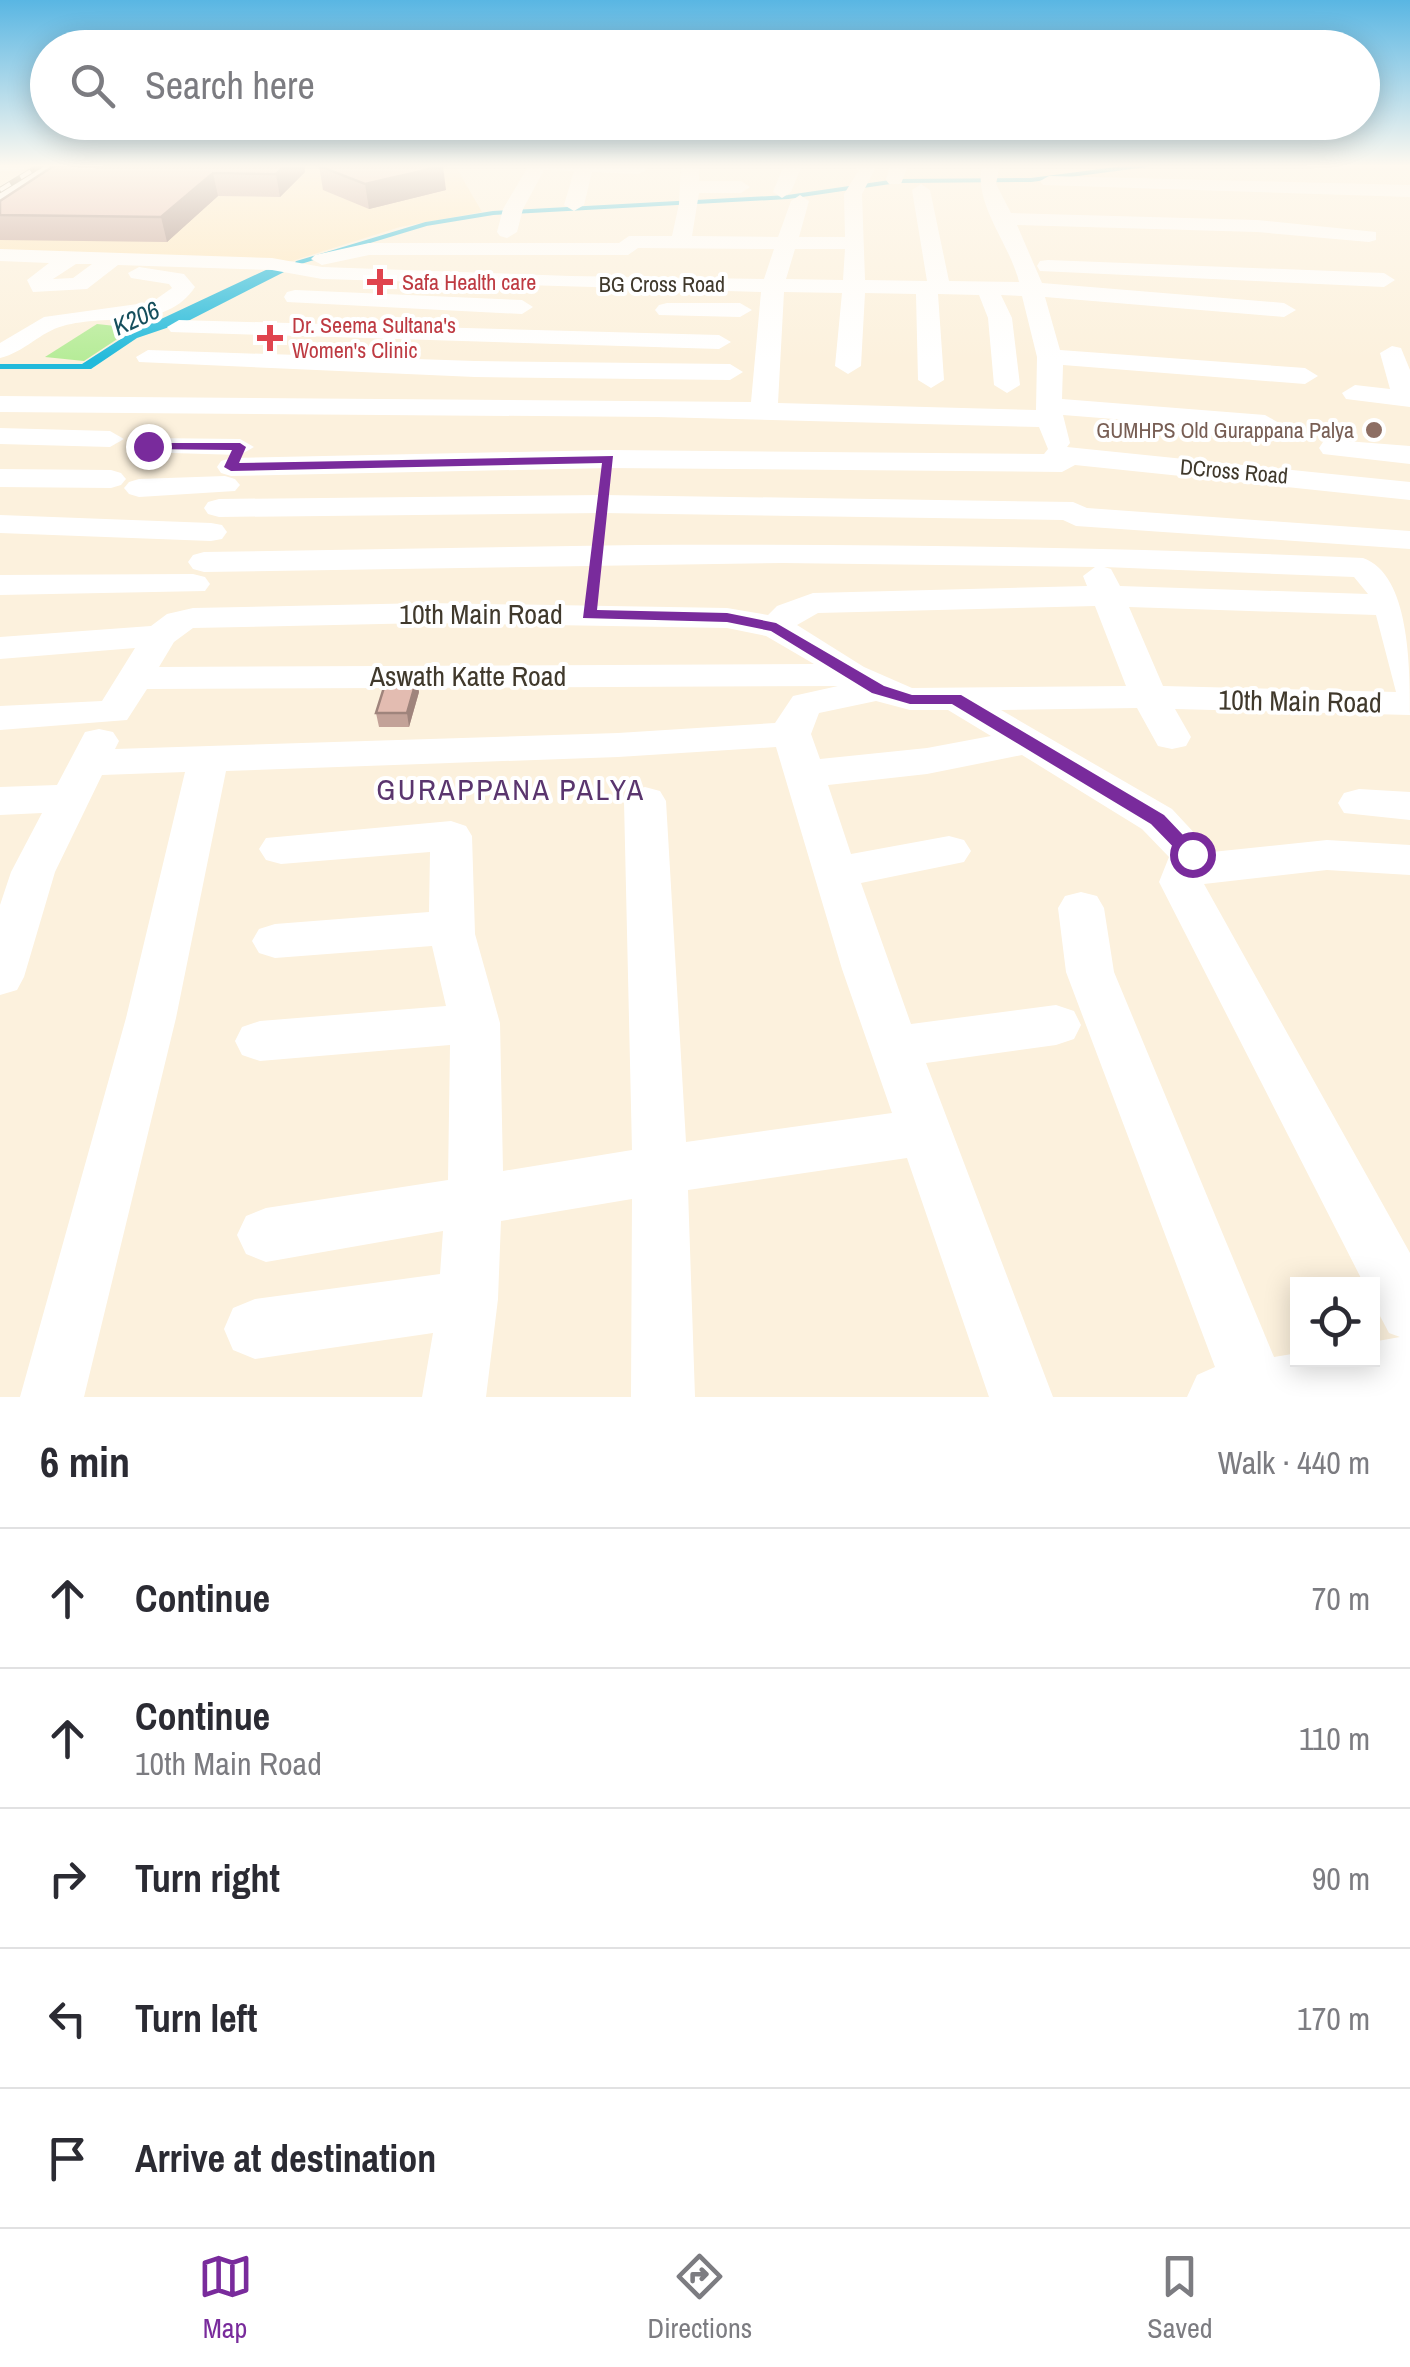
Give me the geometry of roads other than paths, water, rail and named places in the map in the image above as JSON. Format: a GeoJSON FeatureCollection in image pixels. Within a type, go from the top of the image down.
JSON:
{"type":"FeatureCollection","features":[{"type":"Feature","properties":{"kind":"street"},"geometry":{"type":"LineString","coordinates":[[628,252],[659,230]]}},
{"type":"Feature","properties":{"kind":"street"},"geometry":{"type":"LineString","coordinates":[[747,230],[788,243],[856,243]]}},
{"type":"Feature","properties":{"kind":"street"},"geometry":{"type":"LineString","coordinates":[[764,410],[776,274],[789,230]]}},
{"type":"Feature","properties":{"kind":"street"},"geometry":{"type":"LineString","coordinates":[[848,366],[855,230]]}},
{"type":"Feature","properties":{"kind":"street"},"geometry":{"type":"LineString","coordinates":[[925,230],[933,288],[927,348],[931,380]]}},
{"type":"Feature","properties":{"kind":"street"},"geometry":{"type":"LineString","coordinates":[[1014,230],[1042,333],[1050,412],[1074,514],[1149,698],[1172,737]]}},
{"type":"Feature","properties":{"kind":"street"},"geometry":{"type":"LineString","coordinates":[[1288,230],[1360,249]]}},
{"type":"Feature","properties":{"kind":"street"},"geometry":{"type":"LineString","coordinates":[[380,239],[472,253],[508,232],[631,231],[624,270],[570,283]]}},
{"type":"Feature","properties":{"kind":"street"},"geometry":{"type":"LineString","coordinates":[[1294,231],[1327,301]]}},
{"type":"Feature","properties":{"kind":"street"},"geometry":{"type":"LineString","coordinates":[[424,233],[472,253]]}},
{"type":"Feature","properties":{"kind":"street"},"geometry":{"type":"LineString","coordinates":[[1014,242],[1048,244]]}},
{"type":"Feature","properties":{"kind":"street"},"geometry":{"type":"LineString","coordinates":[[0,255],[104,266],[304,266],[369,249],[628,252],[776,274]]}},
{"type":"Feature","properties":{"kind":"street","name":"BG Cross Road"},"geometry":{"type":"LineString","coordinates":[[304,266],[472,253],[570,283],[776,274],[854,276],[933,288],[986,288],[1042,333]]}},
{"type":"Feature","properties":{"kind":"street"},"geometry":{"type":"LineString","coordinates":[[3,366],[18,347],[50,323],[105,312],[127,314],[162,305],[182,294],[184,287],[178,280],[104,266],[79,284],[40,286],[38,280],[62,264]]}},
{"type":"Feature","properties":{"kind":"street"},"geometry":{"type":"LineString","coordinates":[[0,270],[62,264]]}},
{"type":"Feature","properties":{"kind":"street"},"geometry":{"type":"LineString","coordinates":[[1026,265],[1384,280]]}},
{"type":"Feature","properties":{"kind":"street"},"geometry":{"type":"LineString","coordinates":[[0,404],[174,408],[295,296],[304,266]]}},
{"type":"Feature","properties":{"kind":"street"},"geometry":{"type":"LineString","coordinates":[[986,288],[1000,318],[1007,386]]}},
{"type":"Feature","properties":{"kind":"street"},"geometry":{"type":"LineString","coordinates":[[295,296],[537,307]]}},
{"type":"Feature","properties":{"kind":"street"},"geometry":{"type":"LineString","coordinates":[[652,310],[740,310]]}},
{"type":"Feature","properties":{"kind":"street"},"geometry":{"type":"LineString","coordinates":[[179,327],[719,342]]}},
{"type":"Feature","properties":{"kind":"street"},"geometry":{"type":"LineString","coordinates":[[1042,333],[1286,331],[1042,333]]}},
{"type":"Feature","properties":{"kind":"street"},"geometry":{"type":"LineString","coordinates":[[1042,333],[1303,384]]}},
{"type":"Feature","properties":{"kind":"street"},"geometry":{"type":"LineString","coordinates":[[1354,393],[1408,398],[1392,353]]}},
{"type":"Feature","properties":{"kind":"street"},"geometry":{"type":"LineString","coordinates":[[106,406],[143,363],[730,372]]}},
{"type":"Feature","properties":{"kind":"street"},"geometry":{"type":"LineString","coordinates":[[0,584],[226,492],[364,408],[384,374]]}},
{"type":"Feature","properties":{"kind":"street"},"geometry":{"type":"LineString","coordinates":[[39,405],[66,378]]}},
{"type":"Feature","properties":{"kind":"street"},"geometry":{"type":"LineString","coordinates":[[0,977],[33,872],[124,695],[170,628],[226,492],[282,378]]}},
{"type":"Feature","properties":{"kind":"street"},"geometry":{"type":"LineString","coordinates":[[364,408],[594,406],[1050,412],[1265,423]]}},
{"type":"Feature","properties":{"kind":"street"},"geometry":{"type":"LineString","coordinates":[[594,406],[612,459]]}},
{"type":"Feature","properties":{"kind":"street"},"geometry":{"type":"LineString","coordinates":[[589,614],[612,459],[643,407]]}},
{"type":"Feature","properties":{"kind":"street"},"geometry":{"type":"LineString","coordinates":[[174,408],[226,492]]}},
{"type":"Feature","properties":{"kind":"street"},"geometry":{"type":"LineString","coordinates":[[0,524],[226,492],[540,428]]}},
{"type":"Feature","properties":{"kind":"street"},"geometry":{"type":"LineString","coordinates":[[0,436],[110,439]]}},
{"type":"Feature","properties":{"kind":"street"},"geometry":{"type":"LineString","coordinates":[[148,446],[226,492],[599,554],[1091,555],[1362,568],[1378,578],[1390,604],[1410,686]]}},
{"type":"Feature","properties":{"kind":"street"},"geometry":{"type":"LineString","coordinates":[[1333,448],[1410,455]]}},
{"type":"Feature","properties":{"kind":"street","name":"DCross Road"},"geometry":{"type":"LineString","coordinates":[[226,492],[612,459],[1060,459],[1410,491]]}},
{"type":"Feature","properties":{"kind":"street"},"geometry":{"type":"LineString","coordinates":[[0,478],[226,492],[1074,514],[1410,540]]}},
{"type":"Feature","properties":{"kind":"street"},"geometry":{"type":"LineString","coordinates":[[776,628],[789,613],[813,603],[1107,596],[1390,604]]}},
{"type":"Feature","properties":{"kind":"street","name":"10th Main Road"},"geometry":{"type":"LineString","coordinates":[[0,648],[295,614],[727,618],[776,628],[899,691],[1410,704]]}},
{"type":"Feature","properties":{"kind":"street"},"geometry":{"type":"LineString","coordinates":[[899,691],[938,759]]}},
{"type":"Feature","properties":{"kind":"street"},"geometry":{"type":"LineString","coordinates":[[0,801],[78,780],[209,756],[618,744],[801,722],[899,691],[1030,741],[1157,819],[1192,854],[1181,882],[1410,1312]]}},
{"type":"Feature","properties":{"kind":"street"},"geometry":{"type":"LineString","coordinates":[[0,718],[124,695]]}},
{"type":"Feature","properties":{"kind":"street","name":"Aswath Katte Road"},"geometry":{"type":"LineString","coordinates":[[124,695],[801,722]]}},
{"type":"Feature","properties":{"kind":"street"},"geometry":{"type":"LineString","coordinates":[[801,722],[938,759],[1030,741]]}},
{"type":"Feature","properties":{"kind":"street"},"geometry":{"type":"LineString","coordinates":[[801,722],[836,872],[894,1048],[1020,1397]]}},
{"type":"Feature","properties":{"kind":"street"},"geometry":{"type":"LineString","coordinates":[[52,1397],[150,1018],[209,756]]}},
{"type":"Feature","properties":{"kind":"street"},"geometry":{"type":"LineString","coordinates":[[645,802],[660,1170],[663,1397]]}},
{"type":"Feature","properties":{"kind":"street"},"geometry":{"type":"LineString","coordinates":[[1359,803],[1410,806]]}},
{"type":"Feature","properties":{"kind":"street"},"geometry":{"type":"LineString","coordinates":[[281,849],[452,836],[452,928],[475,1023],[478,1134],[468,1300],[454,1397]]}},
{"type":"Feature","properties":{"kind":"street"},"geometry":{"type":"LineString","coordinates":[[836,872],[949,852]]}},
{"type":"Feature","properties":{"kind":"street"},"geometry":{"type":"LineString","coordinates":[[1186,871],[1303,858],[1388,856],[1410,860]]}},
{"type":"Feature","properties":{"kind":"street"},"geometry":{"type":"LineString","coordinates":[[1082,908],[1090,972],[1222,1312],[1245,1394],[1410,1367]]}},
{"type":"Feature","properties":{"kind":"street"},"geometry":{"type":"LineString","coordinates":[[275,940],[452,928]]}},
{"type":"Feature","properties":{"kind":"street"},"geometry":{"type":"LineString","coordinates":[[260,1041],[475,1023]]}},
{"type":"Feature","properties":{"kind":"street"},"geometry":{"type":"LineString","coordinates":[[894,1048],[1056,1025]]}},
{"type":"Feature","properties":{"kind":"street"},"geometry":{"type":"LineString","coordinates":[[266,1235],[660,1170],[924,1132]]}},
{"type":"Feature","properties":{"kind":"street"},"geometry":{"type":"LineString","coordinates":[[254,1328],[468,1300]]}},
{"type":"Feature","properties":{"kind":"water"},"geometry":{"type":"Polygon","coordinates":[[[268,269],[288,270],[190,320],[137,338],[91,369],[0,369],[0,364],[82,364],[127,335],[268,269]]]}},
{"type":"Feature","properties":{"kind":"waterway","name":"K206"},"geometry":{"type":"LineString","coordinates":[[297,263],[406,230]]}},
{"type":"Feature","properties":{"kind":"place","name":"Safa Health care"},"geometry":{"type":"Point","coordinates":[380,282]}},
{"type":"Feature","properties":{"kind":"place","name":"Dr. Seema Sultana's Women's Clinic"},"geometry":{"type":"Point","coordinates":[270,338]}},
{"type":"Feature","properties":{"kind":"place","name":"GUMHPS Old Gurappana Palya"},"geometry":{"type":"Point","coordinates":[1374,430]}},
{"type":"Feature","properties":{"kind":"district","name":"GURAPPANA PALYA"},"geometry":{"type":"Point","coordinates":[511,790]}}]}
